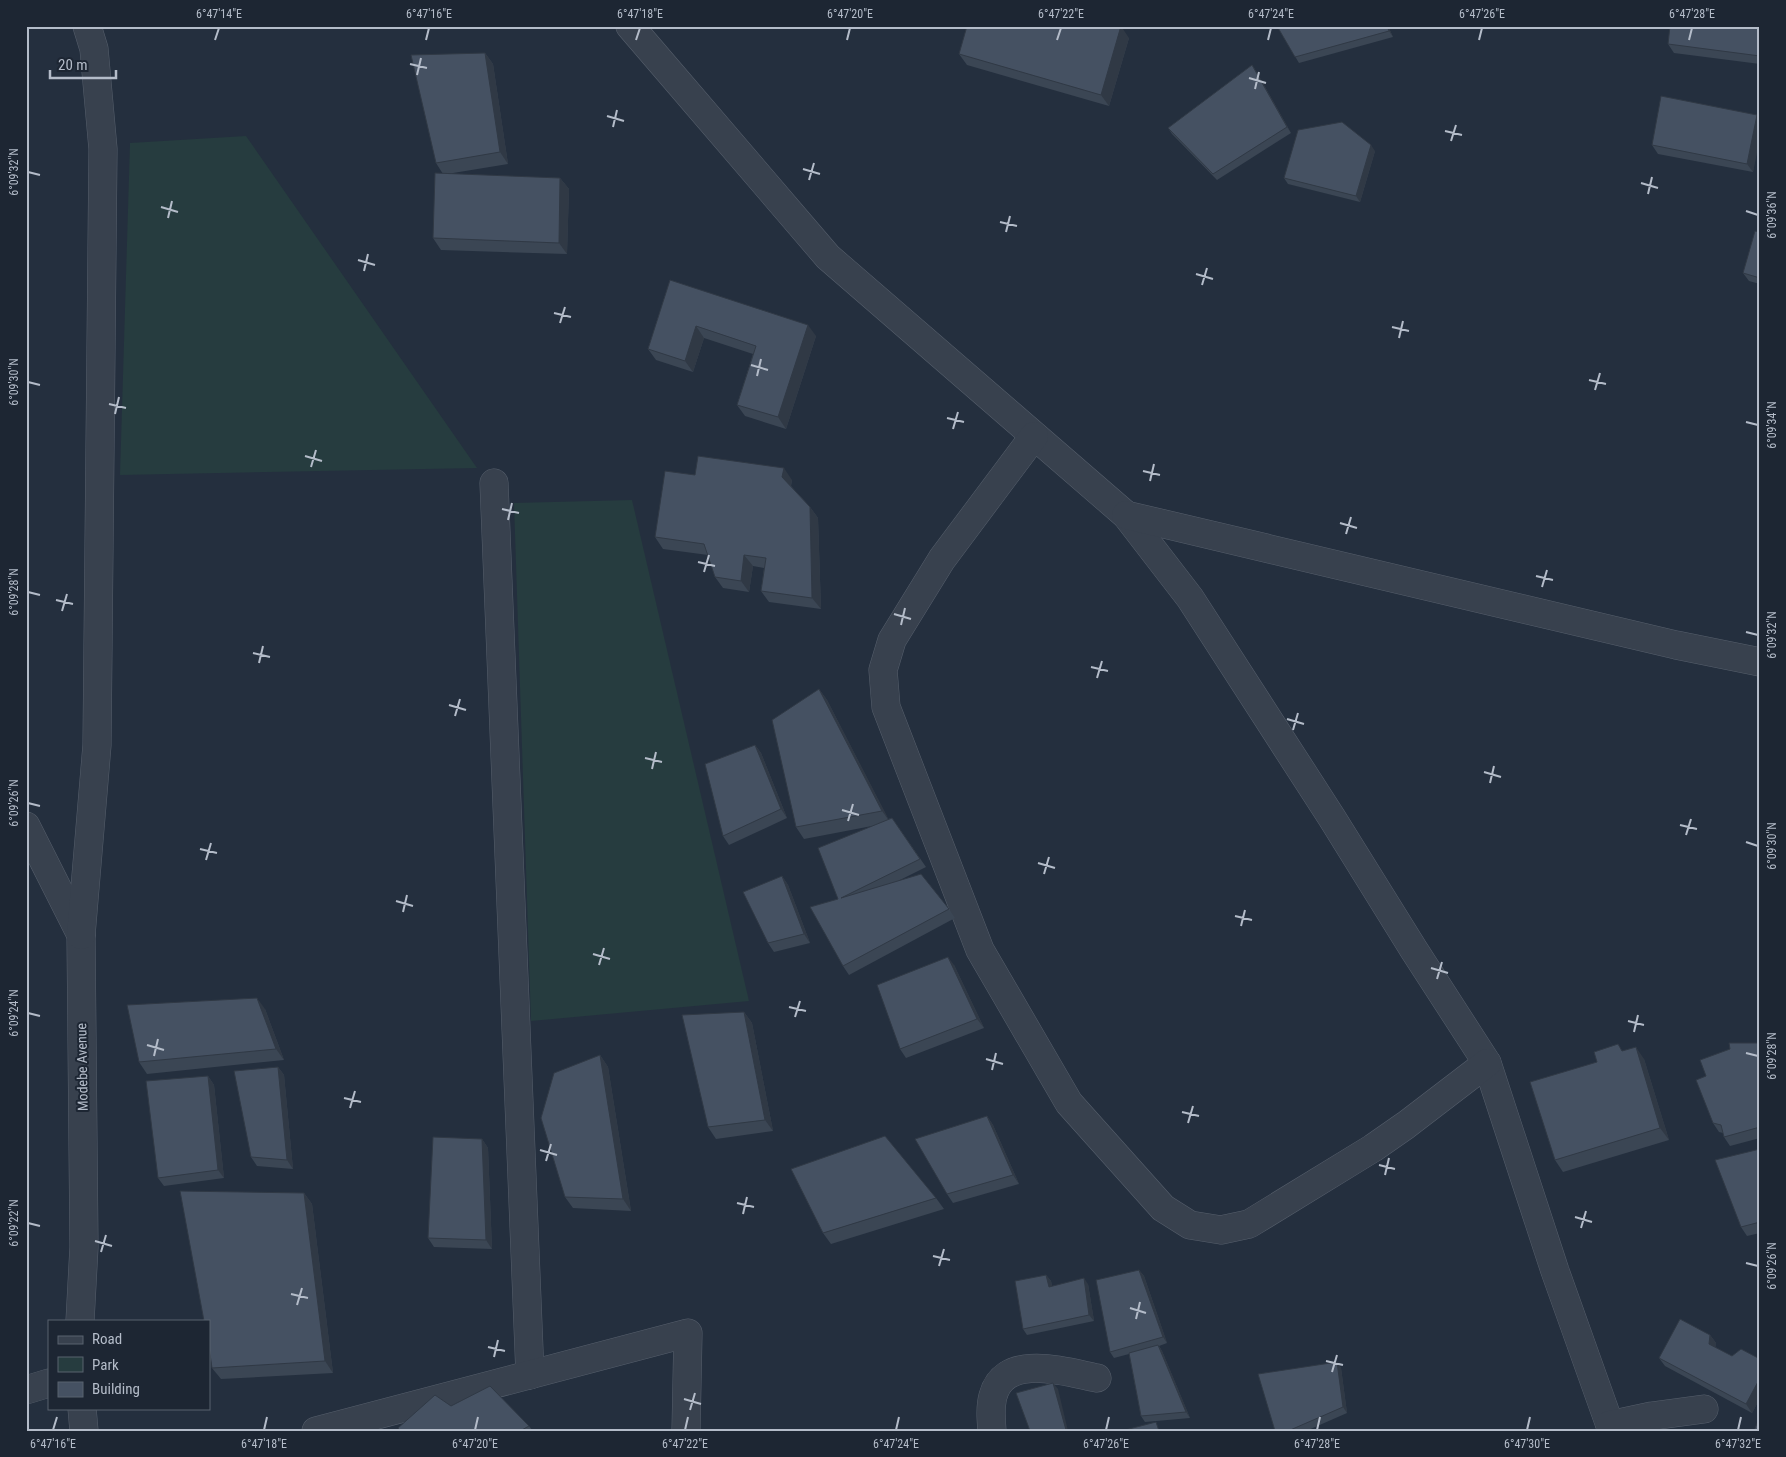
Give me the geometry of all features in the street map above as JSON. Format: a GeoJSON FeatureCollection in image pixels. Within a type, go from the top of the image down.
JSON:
{"type":"FeatureCollection","features":[{"type":"Feature","properties":{"kind":"street"},"geometry":{"type":"LineString","coordinates":[[81,935],[97,745],[103,159],[94,49],[87,26]]}},
{"type":"Feature","properties":{"kind":"street"},"geometry":{"type":"LineString","coordinates":[[630,26],[828,257],[1126,515],[1190,598],[1487,1063],[1555,1271],[1611,1428],[1652,1416],[1704,1409]]}},
{"type":"Feature","properties":{"kind":"street"},"geometry":{"type":"LineString","coordinates":[[1034,436],[942,558],[892,640],[883,670],[886,707],[980,950],[1069,1103],[1163,1208],[1190,1225],[1221,1230],[1249,1224],[1374,1148],[1487,1063]]}},
{"type":"Feature","properties":{"kind":"street"},"geometry":{"type":"LineString","coordinates":[[494,483],[530,1375]]}},
{"type":"Feature","properties":{"kind":"street"},"geometry":{"type":"LineString","coordinates":[[1126,515],[1676,645],[1760,662]]}},
{"type":"Feature","properties":{"kind":"street","name":"Modebe Avenue"},"geometry":{"type":"LineString","coordinates":[[26,826],[81,935],[84,1248],[80,1320]]}},
{"type":"Feature","properties":{"kind":"street"},"geometry":{"type":"LineString","coordinates":[[316,1431],[688,1333],[686,1431]]}},
{"type":"Feature","properties":{"kind":"street"},"geometry":{"type":"LineString","coordinates":[[992,1431],[993,1396],[998,1383],[1010,1373],[1027,1368],[1044,1367],[1096,1378]]}},
{"type":"Feature","properties":{"kind":"street"},"geometry":{"type":"LineString","coordinates":[[26,1390],[48,1383]]}},
{"type":"Feature","properties":{"kind":"street"},"geometry":{"type":"LineString","coordinates":[[82,1410],[84,1431]]}},
{"type":"Feature","properties":{"kind":"green space"},"geometry":{"type":"Polygon","coordinates":[[[246,136],[477,468],[120,475],[130,143],[246,136]]]}},
{"type":"Feature","properties":{"kind":"green space"},"geometry":{"type":"Polygon","coordinates":[[[632,500],[749,1001],[531,1021],[514,503],[632,500]]]}},
{"type":"Feature","properties":{"kind":"building"},"geometry":{"type":"Polygon","coordinates":[[[967,26],[1121,26],[1101,95],[959,54],[967,26]]]}},
{"type":"Feature","properties":{"kind":"building"},"geometry":{"type":"Polygon","coordinates":[[[1277,26],[1387,26],[1389,31],[1295,57],[1277,26]]]}},
{"type":"Feature","properties":{"kind":"building"},"geometry":{"type":"Polygon","coordinates":[[[1670,26],[1760,26],[1760,56],[1668,44],[1670,26]]]}},
{"type":"Feature","properties":{"kind":"building"},"geometry":{"type":"Polygon","coordinates":[[[485,53],[500,152],[436,163],[411,55],[485,53]]]}},
{"type":"Feature","properties":{"kind":"building"},"geometry":{"type":"Polygon","coordinates":[[[1252,65],[1287,127],[1213,174],[1168,128],[1252,65]]]}},
{"type":"Feature","properties":{"kind":"building"},"geometry":{"type":"Polygon","coordinates":[[[1661,96],[1757,115],[1747,164],[1652,145],[1661,96]]]}},
{"type":"Feature","properties":{"kind":"building"},"geometry":{"type":"Polygon","coordinates":[[[1342,122],[1371,145],[1356,196],[1284,178],[1298,130],[1342,122]]]}},
{"type":"Feature","properties":{"kind":"building"},"geometry":{"type":"Polygon","coordinates":[[[435,173],[560,178],[559,243],[433,238],[435,173]]]}},
{"type":"Feature","properties":{"kind":"building"},"geometry":{"type":"Polygon","coordinates":[[[1755,231],[1760,232],[1760,278],[1743,273],[1755,231]]]}},
{"type":"Feature","properties":{"kind":"building"},"geometry":{"type":"Polygon","coordinates":[[[670,280],[808,325],[778,417],[737,405],[756,346],[696,326],[685,361],[648,349],[670,280]]]}},
{"type":"Feature","properties":{"kind":"building"},"geometry":{"type":"Polygon","coordinates":[[[698,456],[784,468],[782,477],[810,507],[812,598],[761,591],[766,558],[744,555],[741,581],[715,577],[704,544],[655,537],[665,471],[695,475],[698,456]]]}},
{"type":"Feature","properties":{"kind":"building"},"geometry":{"type":"Polygon","coordinates":[[[819,689],[882,811],[796,827],[772,720],[819,689]]]}},
{"type":"Feature","properties":{"kind":"building"},"geometry":{"type":"Polygon","coordinates":[[[755,745],[781,809],[723,836],[705,764],[755,745]]]}},
{"type":"Feature","properties":{"kind":"building"},"geometry":{"type":"Polygon","coordinates":[[[892,818],[920,859],[841,898],[921,874],[949,909],[843,966],[810,907],[838,899],[818,848],[892,818]]]}},
{"type":"Feature","properties":{"kind":"building"},"geometry":{"type":"Polygon","coordinates":[[[782,876],[804,934],[768,943],[743,892],[782,876]]]}},
{"type":"Feature","properties":{"kind":"building"},"geometry":{"type":"Polygon","coordinates":[[[948,957],[977,1019],[900,1049],[877,985],[948,957]]]}},
{"type":"Feature","properties":{"kind":"building"},"geometry":{"type":"Polygon","coordinates":[[[257,998],[276,1049],[139,1062],[127,1005],[257,998]]]}},
{"type":"Feature","properties":{"kind":"building"},"geometry":{"type":"Polygon","coordinates":[[[744,1012],[765,1120],[708,1127],[682,1015],[744,1012]]]}},
{"type":"Feature","properties":{"kind":"building"},"geometry":{"type":"Polygon","coordinates":[[[1729,1043],[1760,1043],[1760,1127],[1724,1137],[1721,1125],[1713,1123],[1696,1080],[1706,1076],[1700,1060],[1730,1049],[1729,1043]]]}},
{"type":"Feature","properties":{"kind":"building"},"geometry":{"type":"Polygon","coordinates":[[[1618,1044],[1622,1051],[1636,1047],[1660,1128],[1555,1160],[1530,1082],[1597,1062],[1594,1052],[1618,1044]]]}},
{"type":"Feature","properties":{"kind":"building"},"geometry":{"type":"Polygon","coordinates":[[[600,1055],[623,1199],[565,1197],[541,1118],[554,1073],[600,1055]]]}},
{"type":"Feature","properties":{"kind":"building"},"geometry":{"type":"Polygon","coordinates":[[[278,1067],[287,1160],[251,1157],[234,1071],[278,1067]]]}},
{"type":"Feature","properties":{"kind":"building"},"geometry":{"type":"Polygon","coordinates":[[[208,1076],[218,1170],[158,1178],[146,1081],[208,1076]]]}},
{"type":"Feature","properties":{"kind":"building"},"geometry":{"type":"Polygon","coordinates":[[[987,1116],[1013,1175],[947,1194],[915,1139],[987,1116]]]}},
{"type":"Feature","properties":{"kind":"building"},"geometry":{"type":"Polygon","coordinates":[[[885,1136],[936,1198],[823,1233],[791,1169],[885,1136]]]}},
{"type":"Feature","properties":{"kind":"building"},"geometry":{"type":"Polygon","coordinates":[[[433,1137],[482,1139],[486,1240],[428,1238],[433,1137]]]}},
{"type":"Feature","properties":{"kind":"building"},"geometry":{"type":"Polygon","coordinates":[[[1760,1149],[1760,1222],[1741,1227],[1715,1160],[1760,1149]]]}},
{"type":"Feature","properties":{"kind":"building"},"geometry":{"type":"Polygon","coordinates":[[[180,1191],[304,1193],[325,1361],[212,1368],[210,1320],[204,1320],[180,1191]]]}},
{"type":"Feature","properties":{"kind":"building"},"geometry":{"type":"Polygon","coordinates":[[[1139,1270],[1163,1337],[1110,1352],[1096,1280],[1139,1270]]]}},
{"type":"Feature","properties":{"kind":"building"},"geometry":{"type":"Polygon","coordinates":[[[1046,1275],[1049,1287],[1084,1278],[1089,1315],[1023,1329],[1015,1281],[1046,1275]]]}},
{"type":"Feature","properties":{"kind":"building"},"geometry":{"type":"Polygon","coordinates":[[[1680,1319],[1710,1335],[1709,1344],[1732,1356],[1741,1349],[1760,1359],[1760,1378],[1746,1404],[1659,1358],[1680,1319]]]}},
{"type":"Feature","properties":{"kind":"building"},"geometry":{"type":"Polygon","coordinates":[[[1158,1345],[1186,1412],[1141,1416],[1129,1353],[1158,1345]]]}},
{"type":"Feature","properties":{"kind":"building"},"geometry":{"type":"Polygon","coordinates":[[[1337,1362],[1343,1407],[1288,1431],[1275,1431],[1258,1374],[1337,1362]]]}},
{"type":"Feature","properties":{"kind":"building"},"geometry":{"type":"Polygon","coordinates":[[[1053,1383],[1066,1430],[1030,1431],[1016,1393],[1053,1383]]]}},
{"type":"Feature","properties":{"kind":"building"},"geometry":{"type":"Polygon","coordinates":[[[490,1386],[529,1426],[520,1431],[401,1431],[398,1428],[435,1395],[451,1406],[490,1386]]]}},
{"type":"Feature","properties":{"kind":"building"},"geometry":{"type":"Polygon","coordinates":[[[1760,1416],[1760,1431],[1754,1431],[1760,1416]]]}},
{"type":"Feature","properties":{"kind":"building"},"geometry":{"type":"Polygon","coordinates":[[[1156,1422],[1159,1431],[1125,1431],[1125,1430],[1156,1422]]]}}]}
